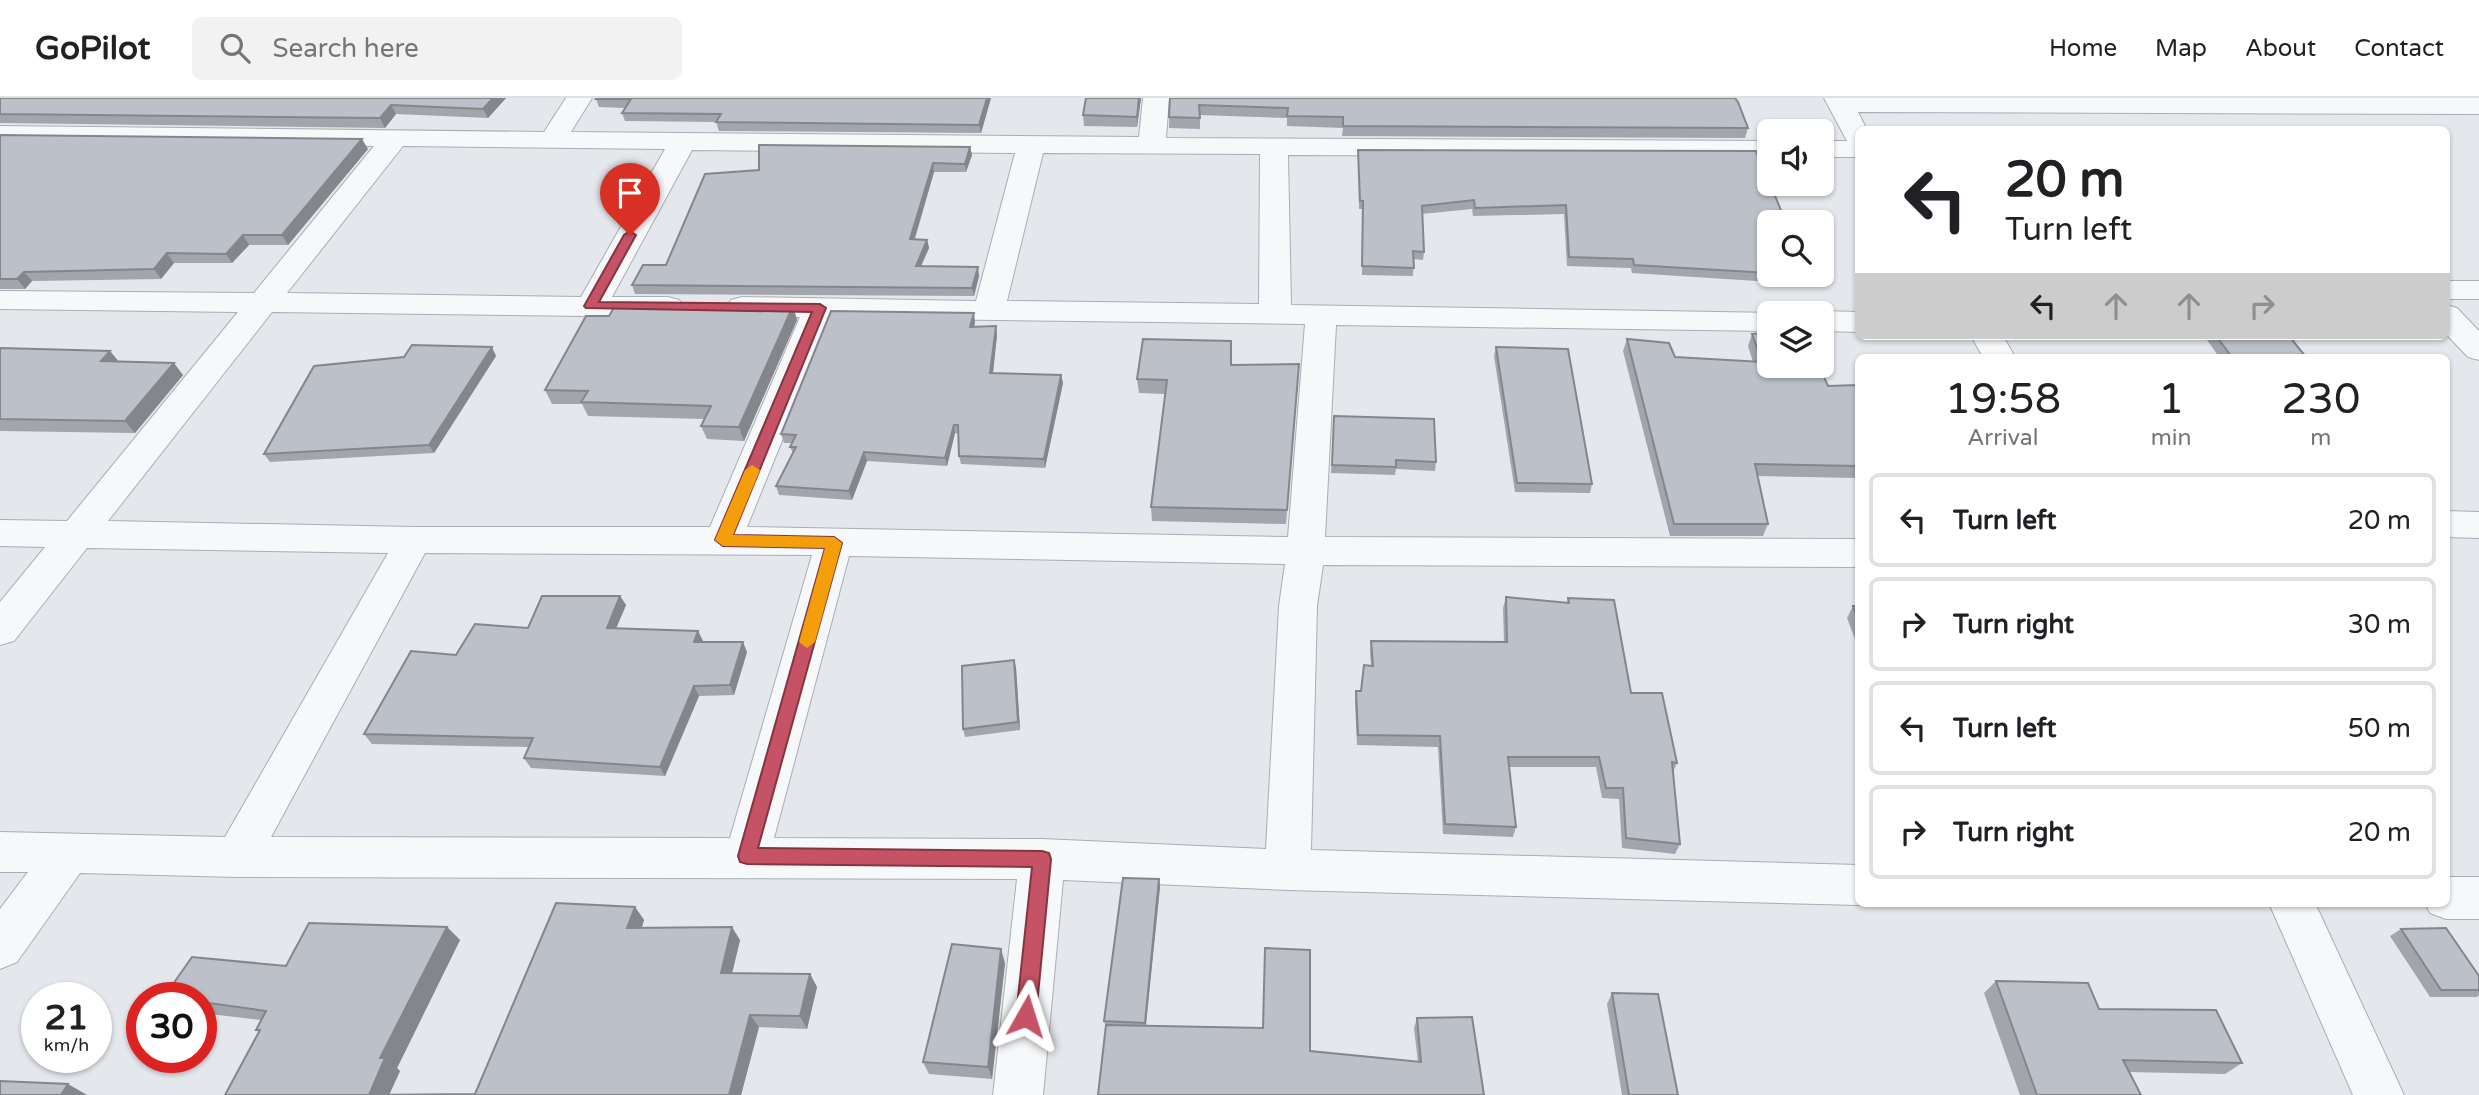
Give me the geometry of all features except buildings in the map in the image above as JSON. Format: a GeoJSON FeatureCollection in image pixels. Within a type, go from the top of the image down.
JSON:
{"type":"FeatureCollection","features":[{"type":"Feature","properties":{"kind":"street"},"geometry":{"type":"LineString","coordinates":[[553,139],[579,98]]}},
{"type":"Feature","properties":{"kind":"street"},"geometry":{"type":"LineString","coordinates":[[1152,145],[1156,98]]}},
{"type":"Feature","properties":{"kind":"street"},"geometry":{"type":"LineString","coordinates":[[1855,131],[1839,101],[2240,102],[2479,106]]}},
{"type":"Feature","properties":{"kind":"street"},"geometry":{"type":"LineString","coordinates":[[0,134],[1031,145],[1757,149]]}},
{"type":"Feature","properties":{"kind":"street"},"geometry":{"type":"LineString","coordinates":[[0,630],[262,301],[396,138]]}},
{"type":"Feature","properties":{"kind":"street"},"geometry":{"type":"LineString","coordinates":[[591,306],[683,141]]}},
{"type":"Feature","properties":{"kind":"street"},"geometry":{"type":"LineString","coordinates":[[989,309],[1031,145]]}},
{"type":"Feature","properties":{"kind":"street"},"geometry":{"type":"LineString","coordinates":[[1274,147],[1275,315]]}},
{"type":"Feature","properties":{"kind":"street"},"geometry":{"type":"LineString","coordinates":[[1834,149],[1855,149]]}},
{"type":"Feature","properties":{"kind":"street"},"geometry":{"type":"LineString","coordinates":[[2450,290],[2479,290]]}},
{"type":"Feature","properties":{"kind":"street"},"geometry":{"type":"LineString","coordinates":[[0,300],[989,309],[1757,321]]}},
{"type":"Feature","properties":{"kind":"street"},"geometry":{"type":"LineString","coordinates":[[723,540],[820,308]]}},
{"type":"Feature","properties":{"kind":"street"},"geometry":{"type":"LineString","coordinates":[[1288,870],[1298,606],[1306,551],[1321,316]]}},
{"type":"Feature","properties":{"kind":"street"},"geometry":{"type":"LineString","coordinates":[[2450,319],[2479,350]]}},
{"type":"Feature","properties":{"kind":"street"},"geometry":{"type":"LineString","coordinates":[[1834,321],[1855,322]]}},
{"type":"Feature","properties":{"kind":"street"},"geometry":{"type":"LineString","coordinates":[[2450,524],[2479,525]]}},
{"type":"Feature","properties":{"kind":"street"},"geometry":{"type":"LineString","coordinates":[[0,533],[414,540],[723,540],[1306,551],[1855,553]]}},
{"type":"Feature","properties":{"kind":"street"},"geometry":{"type":"LineString","coordinates":[[237,858],[414,540]]}},
{"type":"Feature","properties":{"kind":"street"},"geometry":{"type":"LineString","coordinates":[[747,856],[834,543]]}},
{"type":"Feature","properties":{"kind":"street"},"geometry":{"type":"LineString","coordinates":[[0,852],[237,858],[747,856],[1042,859],[1288,870],[1855,885]]}},
{"type":"Feature","properties":{"kind":"street"},"geometry":{"type":"LineString","coordinates":[[0,947],[70,852]]}},
{"type":"Feature","properties":{"kind":"street"},"geometry":{"type":"LineString","coordinates":[[1018,1095],[1042,859]]}},
{"type":"Feature","properties":{"kind":"street"},"geometry":{"type":"LineString","coordinates":[[2450,898],[2479,898]]}},
{"type":"Feature","properties":{"kind":"street"},"geometry":{"type":"LineString","coordinates":[[2294,907],[2379,1095]]}},
{"type":"Feature","properties":{"kind":"slow traffic"},"geometry":{"type":"LineString","coordinates":[[752,470],[723,540],[834,543],[807,642]]}},
{"type":"Feature","properties":{"kind":"route"},"geometry":{"type":"LineString","coordinates":[[630,235],[591,306],[820,308],[723,540],[834,543],[747,856],[1042,859],[1026,1016]]}}]}
